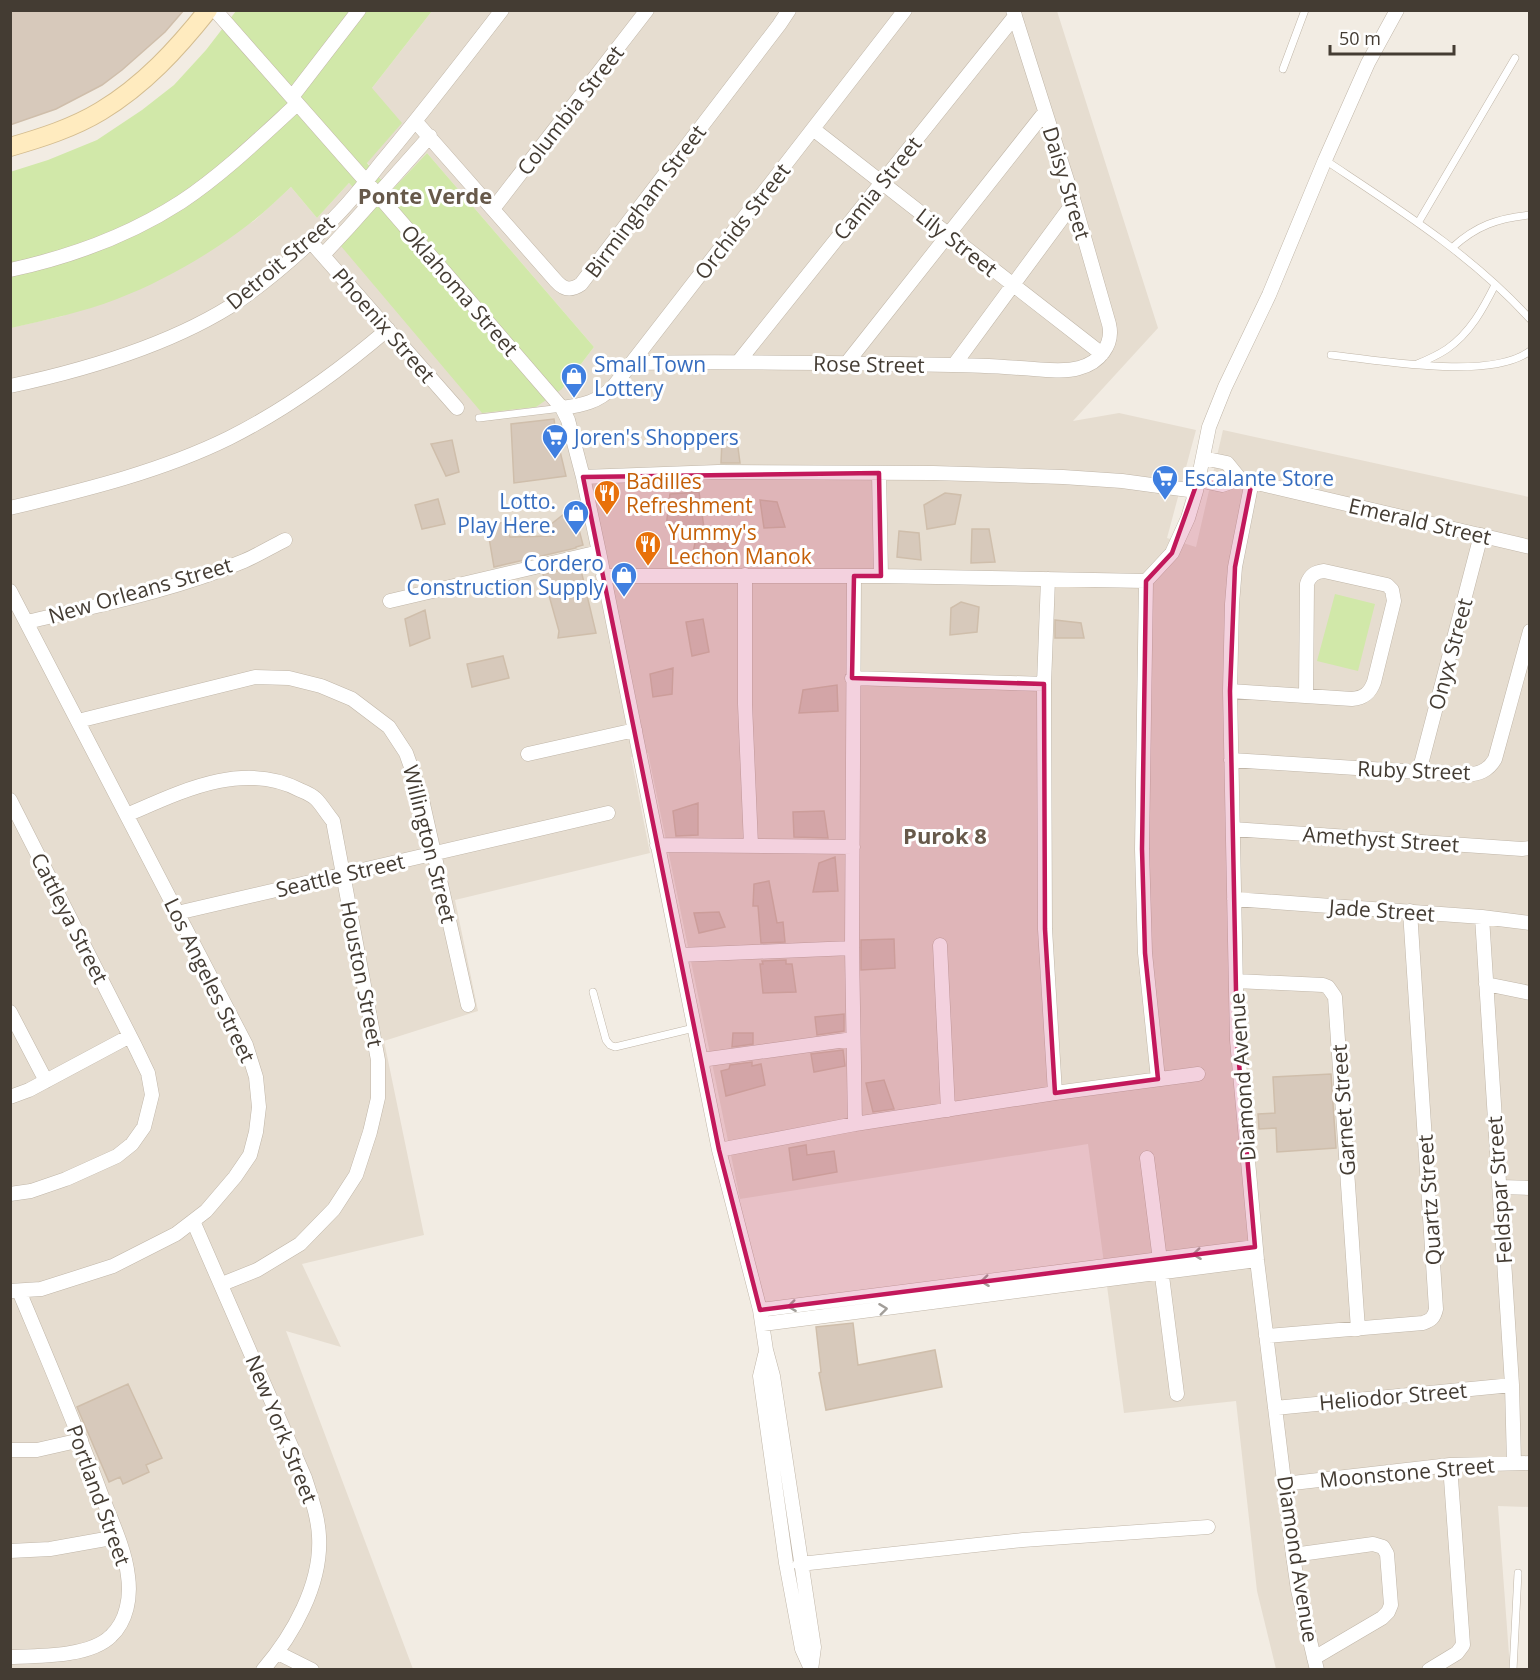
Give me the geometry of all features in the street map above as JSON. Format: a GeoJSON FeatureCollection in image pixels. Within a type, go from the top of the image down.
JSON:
{"type":"FeatureCollection","features":[{"type":"Feature","properties":{"kind":"main road"},"geometry":{"type":"LineString","coordinates":[[10,147],[68,127],[100,112],[125,95],[162,64],[208,10]]}},
{"type":"Feature","properties":{"kind":"street","name":"Oklahoma Street"},"geometry":{"type":"LineString","coordinates":[[215,10],[562,408]]}},
{"type":"Feature","properties":{"kind":"street"},"geometry":{"type":"LineString","coordinates":[[10,270],[106,240],[181,202],[210,181],[294,101],[359,10]]}},
{"type":"Feature","properties":{"kind":"street","name":"Detroit Street"},"geometry":{"type":"LineString","coordinates":[[10,386],[84,368],[153,344],[212,316],[239,300],[311,242],[337,216],[416,122],[502,10]]}},
{"type":"Feature","properties":{"kind":"street","name":"Columbia Street"},"geometry":{"type":"LineString","coordinates":[[493,208],[647,10]]}},
{"type":"Feature","properties":{"kind":"street","name":"Birmingham Street"},"geometry":{"type":"LineString","coordinates":[[416,122],[560,285],[568,289],[577,287],[789,10]]}},
{"type":"Feature","properties":{"kind":"street","name":"Orchids Street"},"geometry":{"type":"LineString","coordinates":[[562,408],[586,404],[605,396],[905,10]]}},
{"type":"Feature","properties":{"kind":"street"},"geometry":{"type":"LineString","coordinates":[[1158,1080],[1145,953],[1142,849],[1146,581],[1172,553],[1188,518],[1209,427],[1225,387],[1269,295],[1368,63],[1397,10]]}},
{"type":"Feature","properties":{"kind":"street","name":"Daisy Street"},"geometry":{"type":"LineString","coordinates":[[1014,13],[1074,202],[1110,328],[1110,342],[1102,354]]}},
{"type":"Feature","properties":{"kind":"street","name":"Camia Street"},"geometry":{"type":"LineString","coordinates":[[739,361],[1014,13]]}},
{"type":"Feature","properties":{"kind":"street"},"geometry":{"type":"LineString","coordinates":[[846,364],[1045,112]]}},
{"type":"Feature","properties":{"kind":"street","name":"Lily Street"},"geometry":{"type":"LineString","coordinates":[[813,129],[1102,354]]}},
{"type":"Feature","properties":{"kind":"street","name":"Detroit Street"},"geometry":{"type":"LineString","coordinates":[[322,255],[430,136]]}},
{"type":"Feature","properties":{"kind":"street"},"geometry":{"type":"LineString","coordinates":[[954,365],[1074,202]]}},
{"type":"Feature","properties":{"kind":"street","name":"Phoenix Street"},"geometry":{"type":"LineString","coordinates":[[311,242],[457,408]]}},
{"type":"Feature","properties":{"kind":"street"},"geometry":{"type":"LineString","coordinates":[[10,508],[117,480],[170,462],[228,438],[317,385],[388,329]]}},
{"type":"Feature","properties":{"kind":"street","name":"Rose Street"},"geometry":{"type":"LineString","coordinates":[[632,363],[739,361],[954,365],[1062,370],[1087,365],[1102,354]]}},
{"type":"Feature","properties":{"kind":"street"},"geometry":{"type":"LineString","coordinates":[[562,408],[568,420],[600,552],[718,1149],[761,1317],[773,1376],[814,1647],[811,1670]]}},
{"type":"Feature","properties":{"kind":"street","name":"Emerald Street"},"geometry":{"type":"LineString","coordinates":[[1203,458],[1227,463],[1246,480]]}},
{"type":"Feature","properties":{"kind":"street","name":"Emerald Street"},"geometry":{"type":"LineString","coordinates":[[583,477],[718,472],[933,473],[1063,477],[1197,485],[1222,485],[1246,480],[1530,547]]}},
{"type":"Feature","properties":{"kind":"street"},"geometry":{"type":"LineString","coordinates":[[879,473],[881,576]]}},
{"type":"Feature","properties":{"kind":"street","name":"Diamond Avenue"},"geometry":{"type":"LineString","coordinates":[[1246,480],[1232,604],[1230,691],[1237,1040],[1256,1253],[1284,1484],[1298,1590],[1316,1664]]}},
{"type":"Feature","properties":{"kind":"street","name":"Onyx Street"},"geometry":{"type":"LineString","coordinates":[[1419,772],[1481,536]]}},
{"type":"Feature","properties":{"kind":"street","name":"New Orleans Street"},"geometry":{"type":"LineString","coordinates":[[27,622],[120,601],[181,583],[244,561],[285,540]]}},
{"type":"Feature","properties":{"kind":"street"},"geometry":{"type":"LineString","coordinates":[[390,601],[600,552]]}},
{"type":"Feature","properties":{"kind":"street"},"geometry":{"type":"LineString","coordinates":[[1230,691],[1306,696],[1359,698],[1368,693],[1372,688],[1394,601],[1392,590],[1387,585],[1324,571],[1310,576],[1307,584],[1306,696]]}},
{"type":"Feature","properties":{"kind":"street"},"geometry":{"type":"LineString","coordinates":[[745,575],[745,704],[751,845]]}},
{"type":"Feature","properties":{"kind":"street"},"geometry":{"type":"LineString","coordinates":[[603,576],[881,576],[1146,581]]}},
{"type":"Feature","properties":{"kind":"street"},"geometry":{"type":"LineString","coordinates":[[854,576],[852,948],[855,1124]]}},
{"type":"Feature","properties":{"kind":"street"},"geometry":{"type":"LineString","coordinates":[[1048,579],[1044,684],[1045,929],[1055,1093]]}},
{"type":"Feature","properties":{"kind":"street","name":"Los Angeles Street"},"geometry":{"type":"LineString","coordinates":[[10,591],[246,1046],[256,1077],[259,1107],[250,1155],[236,1177],[206,1211],[176,1234],[113,1266],[41,1289],[14,1291]]}},
{"type":"Feature","properties":{"kind":"street","name":"Ruby Street"},"geometry":{"type":"LineString","coordinates":[[1231,760],[1419,772],[1475,774],[1483,771],[1491,766],[1495,759],[1530,631]]}},
{"type":"Feature","properties":{"kind":"street","name":"Willington Street"},"geometry":{"type":"LineString","coordinates":[[78,721],[255,677],[289,678],[321,686],[352,699],[389,727],[406,753],[421,795],[468,1005]]}},
{"type":"Feature","properties":{"kind":"street"},"geometry":{"type":"LineString","coordinates":[[852,678],[1044,684]]}},
{"type":"Feature","properties":{"kind":"street"},"geometry":{"type":"LineString","coordinates":[[528,754],[634,730]]}},
{"type":"Feature","properties":{"kind":"street","name":"Houston Street"},"geometry":{"type":"LineString","coordinates":[[127,815],[187,789],[229,779],[258,778],[285,782],[315,797],[333,821],[378,1060],[378,1098],[370,1132],[356,1175],[334,1209],[300,1244],[257,1270],[222,1284]]}},
{"type":"Feature","properties":{"kind":"street","name":"Cattleya Street"},"geometry":{"type":"LineString","coordinates":[[10,800],[148,1073],[152,1095],[144,1127],[132,1144],[117,1156],[66,1179],[31,1191],[10,1194]]}},
{"type":"Feature","properties":{"kind":"street","name":"Seattle Street"},"geometry":{"type":"LineString","coordinates":[[177,913],[608,813]]}},
{"type":"Feature","properties":{"kind":"street","name":"Amethyst Street"},"geometry":{"type":"LineString","coordinates":[[1233,829],[1530,848]]}},
{"type":"Feature","properties":{"kind":"street"},"geometry":{"type":"LineString","coordinates":[[657,845],[853,847]]}},
{"type":"Feature","properties":{"kind":"street","name":"Jade Street"},"geometry":{"type":"LineString","coordinates":[[1234,899],[1482,917],[1530,923]]}},
{"type":"Feature","properties":{"kind":"street","name":"Quartz Street"},"geometry":{"type":"LineString","coordinates":[[1266,1336],[1423,1323],[1432,1319],[1436,1309],[1410,912]]}},
{"type":"Feature","properties":{"kind":"street","name":"Feldspar Street"},"geometry":{"type":"LineString","coordinates":[[1482,917],[1512,1385],[1514,1463]]}},
{"type":"Feature","properties":{"kind":"street"},"geometry":{"type":"LineString","coordinates":[[940,945],[948,1110]]}},
{"type":"Feature","properties":{"kind":"street"},"geometry":{"type":"LineString","coordinates":[[680,955],[852,948]]}},
{"type":"Feature","properties":{"kind":"street","name":"Garnet Street"},"geometry":{"type":"LineString","coordinates":[[1236,981],[1323,985],[1328,987],[1335,997],[1358,1329]]}},
{"type":"Feature","properties":{"kind":"street"},"geometry":{"type":"LineString","coordinates":[[1486,984],[1530,993]]}},
{"type":"Feature","properties":{"kind":"street"},"geometry":{"type":"LineString","coordinates":[[10,1012],[46,1081]]}},
{"type":"Feature","properties":{"kind":"street"},"geometry":{"type":"LineString","coordinates":[[10,1097],[29,1090],[130,1036]]}},
{"type":"Feature","properties":{"kind":"street"},"geometry":{"type":"LineString","coordinates":[[700,1060],[853,1039]]}},
{"type":"Feature","properties":{"kind":"street"},"geometry":{"type":"LineString","coordinates":[[718,1149],[855,1124],[1055,1093],[1198,1074]]}},
{"type":"Feature","properties":{"kind":"street"},"geometry":{"type":"LineString","coordinates":[[1147,1158],[1177,1394]]}},
{"type":"Feature","properties":{"kind":"street"},"geometry":{"type":"LineString","coordinates":[[1499,1187],[1530,1188]]}},
{"type":"Feature","properties":{"kind":"street","name":"New York Street"},"geometry":{"type":"LineString","coordinates":[[193,1221],[305,1478],[315,1509],[319,1554],[312,1584],[298,1620],[278,1653],[263,1670]]}},
{"type":"Feature","properties":{"kind":"street"},"geometry":{"type":"LineString","coordinates":[[761,1317],[1256,1253]]}},
{"type":"Feature","properties":{"kind":"street","name":"Portland Street"},"geometry":{"type":"LineString","coordinates":[[10,1657],[67,1654],[92,1647],[111,1637],[121,1623],[127,1608],[129,1592],[128,1575],[117,1537],[81,1440],[14,1291]]}},
{"type":"Feature","properties":{"kind":"street"},"geometry":{"type":"LineString","coordinates":[[766,1350],[760,1376],[786,1563],[802,1649],[811,1670]]}},
{"type":"Feature","properties":{"kind":"street","name":"Heliodor Street"},"geometry":{"type":"LineString","coordinates":[[1275,1408],[1512,1385]]}},
{"type":"Feature","properties":{"kind":"street"},"geometry":{"type":"LineString","coordinates":[[10,1450],[37,1450],[81,1440]]}},
{"type":"Feature","properties":{"kind":"street","name":"Moonstone Street"},"geometry":{"type":"LineString","coordinates":[[1284,1484],[1450,1465],[1530,1463]]}},
{"type":"Feature","properties":{"kind":"street"},"geometry":{"type":"LineString","coordinates":[[1429,1670],[1457,1653],[1462,1645],[1450,1465]]}},
{"type":"Feature","properties":{"kind":"street"},"geometry":{"type":"LineString","coordinates":[[801,1564],[1023,1540],[1208,1527]]}},
{"type":"Feature","properties":{"kind":"street"},"geometry":{"type":"LineString","coordinates":[[10,1551],[50,1550],[117,1537]]}},
{"type":"Feature","properties":{"kind":"street"},"geometry":{"type":"LineString","coordinates":[[1293,1555],[1373,1544],[1383,1547],[1388,1554],[1391,1605],[1388,1612],[1316,1664]]}},
{"type":"Feature","properties":{"kind":"street"},"geometry":{"type":"LineString","coordinates":[[278,1653],[312,1670]]}},
{"type":"Feature","properties":{"kind":"lane"},"geometry":{"type":"LineString","coordinates":[[1282,69],[1305,10]]}},
{"type":"Feature","properties":{"kind":"lane"},"geometry":{"type":"LineString","coordinates":[[1418,223],[1515,58]]}},
{"type":"Feature","properties":{"kind":"lane"},"geometry":{"type":"LineString","coordinates":[[1325,160],[1453,247],[1530,319]]}},
{"type":"Feature","properties":{"kind":"lane"},"geometry":{"type":"LineString","coordinates":[[1453,247],[1467,234],[1491,222],[1530,215]]}},
{"type":"Feature","properties":{"kind":"lane"},"geometry":{"type":"LineString","coordinates":[[1417,364],[1447,349],[1464,334],[1478,318],[1495,285]]}},
{"type":"Feature","properties":{"kind":"lane"},"geometry":{"type":"LineString","coordinates":[[1331,355],[1465,368],[1497,364],[1530,351]]}},
{"type":"Feature","properties":{"kind":"lane"},"geometry":{"type":"LineString","coordinates":[[479,418],[562,408]]}},
{"type":"Feature","properties":{"kind":"lane"},"geometry":{"type":"LineString","coordinates":[[592,992],[606,1040],[615,1047],[694,1028]]}},
{"type":"Feature","properties":{"kind":"lane"},"geometry":{"type":"LineString","coordinates":[[1513,1670],[1518,1573]]}},
{"type":"Feature","properties":{"kind":"highlighted area"},"geometry":{"type":"Polygon","coordinates":[[[879,473],[881,576],[854,576],[852,678],[1044,684],[1045,929],[1055,1093],[1158,1079],[1145,953],[1142,849],[1146,581],[1172,553],[1198,480],[1222,485],[1240,479],[1252,481],[1235,567],[1230,691],[1237,1040],[1255,1247],[760,1310],[719,1150],[583,477],[879,473]]]}},
{"type":"Feature","properties":{"kind":"shaded area"},"geometry":{"type":"Polygon","coordinates":[[[432,11],[1057,11],[1158,328],[1073,421],[1119,413],[1196,430],[1167,538],[1196,547],[1223,430],[1529,497],[1530,1507],[1498,1506],[1510,1668],[1507,1670],[1276,1669],[1257,1591],[1236,1401],[1124,1413],[1088,1144],[740,1199],[648,753],[631,757],[650,853],[455,900],[478,1011],[384,1041],[424,1235],[302,1264],[341,1347],[286,1331],[413,1669],[11,1669],[10,328],[63,316],[254,221],[291,187],[317,218],[349,183],[373,210],[562,389],[594,347],[427,153],[391,191],[367,162],[372,88],[432,11]]]}},
{"type":"Feature","properties":{"kind":"green space"},"geometry":{"type":"Polygon","coordinates":[[[236,11],[432,11],[372,88],[402,123],[367,163],[391,191],[427,153],[594,347],[562,389],[536,407],[482,413],[340,245],[373,210],[349,183],[317,218],[291,187],[258,217],[221,244],[153,283],[91,308],[11,328],[10,172],[48,160],[97,140],[142,110],[174,85],[206,50],[236,11]]]}},
{"type":"Feature","properties":{"kind":"green space"},"geometry":{"type":"Polygon","coordinates":[[[1335,594],[1375,604],[1358,671],[1317,661],[1335,594]]]}},
{"type":"Feature","properties":{"kind":"building"},"geometry":{"type":"Polygon","coordinates":[[[10,10],[184,10],[165,32],[102,85],[56,109],[10,125],[10,10]]]}},
{"type":"Feature","properties":{"kind":"building"},"geometry":{"type":"Polygon","coordinates":[[[554,419],[558,447],[566,476],[514,483],[511,424],[554,419]]]}},
{"type":"Feature","properties":{"kind":"building"},"geometry":{"type":"Polygon","coordinates":[[[452,440],[459,472],[446,476],[431,444],[452,440]]]}},
{"type":"Feature","properties":{"kind":"building"},"geometry":{"type":"Polygon","coordinates":[[[722,440],[737,440],[740,463],[721,463],[722,440]]]}},
{"type":"Feature","properties":{"kind":"building"},"geometry":{"type":"Polygon","coordinates":[[[699,492],[704,528],[666,527],[670,494],[699,492]]]}},
{"type":"Feature","properties":{"kind":"building"},"geometry":{"type":"Polygon","coordinates":[[[945,493],[961,495],[955,524],[927,529],[924,505],[945,493]]]}},
{"type":"Feature","properties":{"kind":"building"},"geometry":{"type":"Polygon","coordinates":[[[438,499],[445,524],[422,529],[415,505],[438,499]]]}},
{"type":"Feature","properties":{"kind":"building"},"geometry":{"type":"Polygon","coordinates":[[[760,500],[777,502],[785,527],[764,528],[760,500]]]}},
{"type":"Feature","properties":{"kind":"building"},"geometry":{"type":"Polygon","coordinates":[[[564,514],[575,514],[583,545],[494,567],[487,526],[505,522],[510,537],[553,536],[550,525],[564,514]]]}},
{"type":"Feature","properties":{"kind":"building"},"geometry":{"type":"Polygon","coordinates":[[[731,526],[732,550],[693,553],[698,528],[731,526]]]}},
{"type":"Feature","properties":{"kind":"building"},"geometry":{"type":"Polygon","coordinates":[[[972,529],[989,529],[995,562],[971,563],[972,529]]]}},
{"type":"Feature","properties":{"kind":"building"},"geometry":{"type":"Polygon","coordinates":[[[899,531],[919,533],[921,560],[897,557],[899,531]]]}},
{"type":"Feature","properties":{"kind":"building"},"geometry":{"type":"Polygon","coordinates":[[[580,566],[596,633],[558,638],[559,631],[543,574],[580,566]]]}},
{"type":"Feature","properties":{"kind":"building"},"geometry":{"type":"Polygon","coordinates":[[[961,602],[979,607],[977,632],[950,635],[951,608],[961,602]]]}},
{"type":"Feature","properties":{"kind":"building"},"geometry":{"type":"Polygon","coordinates":[[[425,610],[430,638],[410,646],[405,619],[425,610]]]}},
{"type":"Feature","properties":{"kind":"building"},"geometry":{"type":"Polygon","coordinates":[[[703,619],[709,652],[692,656],[686,622],[703,619]]]}},
{"type":"Feature","properties":{"kind":"building"},"geometry":{"type":"Polygon","coordinates":[[[1055,620],[1081,623],[1084,638],[1055,638],[1055,620]]]}},
{"type":"Feature","properties":{"kind":"building"},"geometry":{"type":"Polygon","coordinates":[[[503,656],[509,678],[472,687],[467,664],[503,656]]]}},
{"type":"Feature","properties":{"kind":"building"},"geometry":{"type":"Polygon","coordinates":[[[673,668],[672,694],[653,697],[650,674],[673,668]]]}},
{"type":"Feature","properties":{"kind":"building"},"geometry":{"type":"Polygon","coordinates":[[[837,685],[838,711],[799,713],[803,690],[837,685]]]}},
{"type":"Feature","properties":{"kind":"building"},"geometry":{"type":"Polygon","coordinates":[[[698,803],[698,835],[676,836],[673,811],[698,803]]]}},
{"type":"Feature","properties":{"kind":"building"},"geometry":{"type":"Polygon","coordinates":[[[824,811],[828,838],[794,837],[793,812],[824,811]]]}},
{"type":"Feature","properties":{"kind":"building"},"geometry":{"type":"Polygon","coordinates":[[[835,857],[838,891],[813,892],[819,863],[835,857]]]}},
{"type":"Feature","properties":{"kind":"building"},"geometry":{"type":"Polygon","coordinates":[[[769,881],[777,923],[783,922],[785,942],[761,943],[758,906],[753,906],[754,884],[769,881]]]}},
{"type":"Feature","properties":{"kind":"building"},"geometry":{"type":"Polygon","coordinates":[[[719,912],[725,927],[699,933],[694,913],[719,912]]]}},
{"type":"Feature","properties":{"kind":"building"},"geometry":{"type":"Polygon","coordinates":[[[894,939],[895,968],[861,970],[861,940],[894,939]]]}},
{"type":"Feature","properties":{"kind":"building"},"geometry":{"type":"Polygon","coordinates":[[[786,960],[786,964],[792,964],[796,992],[763,993],[760,964],[763,964],[762,961],[786,960]]]}},
{"type":"Feature","properties":{"kind":"building"},"geometry":{"type":"Polygon","coordinates":[[[844,1014],[844,1031],[817,1035],[815,1017],[844,1014]]]}},
{"type":"Feature","properties":{"kind":"building"},"geometry":{"type":"Polygon","coordinates":[[[733,1033],[753,1033],[753,1044],[732,1047],[733,1033]]]}},
{"type":"Feature","properties":{"kind":"building"},"geometry":{"type":"Polygon","coordinates":[[[843,1050],[845,1066],[814,1072],[811,1054],[843,1050]]]}},
{"type":"Feature","properties":{"kind":"building"},"geometry":{"type":"Polygon","coordinates":[[[752,1062],[752,1066],[761,1064],[765,1085],[726,1096],[721,1071],[729,1069],[730,1065],[752,1062]]]}},
{"type":"Feature","properties":{"kind":"building"},"geometry":{"type":"Polygon","coordinates":[[[1331,1074],[1336,1148],[1277,1152],[1276,1128],[1259,1129],[1258,1114],[1275,1113],[1273,1077],[1331,1074]]]}},
{"type":"Feature","properties":{"kind":"building"},"geometry":{"type":"Polygon","coordinates":[[[884,1080],[894,1109],[873,1112],[866,1083],[884,1080]]]}},
{"type":"Feature","properties":{"kind":"building"},"geometry":{"type":"Polygon","coordinates":[[[806,1145],[807,1155],[834,1151],[837,1172],[793,1180],[789,1148],[806,1145]]]}},
{"type":"Feature","properties":{"kind":"building"},"geometry":{"type":"Polygon","coordinates":[[[853,1323],[858,1365],[935,1350],[942,1387],[826,1410],[819,1373],[821,1372],[816,1327],[853,1323]]]}},
{"type":"Feature","properties":{"kind":"building"},"geometry":{"type":"Polygon","coordinates":[[[128,1384],[162,1458],[146,1465],[149,1472],[123,1484],[120,1477],[109,1482],[77,1407],[128,1384]]]}},
{"type":"Feature","properties":{"kind":"place","name":"Small Town Lottery"},"geometry":{"type":"Point","coordinates":[574,399]}},
{"type":"Feature","properties":{"kind":"place","name":"Joren's Shoppers"},"geometry":{"type":"Point","coordinates":[555,460]}},
{"type":"Feature","properties":{"kind":"place","name":"Escalante Store"},"geometry":{"type":"Point","coordinates":[1165,501]}},
{"type":"Feature","properties":{"kind":"place","name":"Badilles Refreshment"},"geometry":{"type":"Point","coordinates":[607,516]}},
{"type":"Feature","properties":{"kind":"place","name":"Lotto. Play Here."},"geometry":{"type":"Point","coordinates":[576,536]}},
{"type":"Feature","properties":{"kind":"place","name":"Yummy's Lechon Manok"},"geometry":{"type":"Point","coordinates":[648,567]}},
{"type":"Feature","properties":{"kind":"place","name":"Cordero Construction Supply"},"geometry":{"type":"Point","coordinates":[624,598]}},
{"type":"Feature","properties":{"kind":"district","name":"Ponte Verde"},"geometry":{"type":"Point","coordinates":[425,195]}},
{"type":"Feature","properties":{"kind":"district","name":"Purok 8"},"geometry":{"type":"Point","coordinates":[945,835]}}]}
